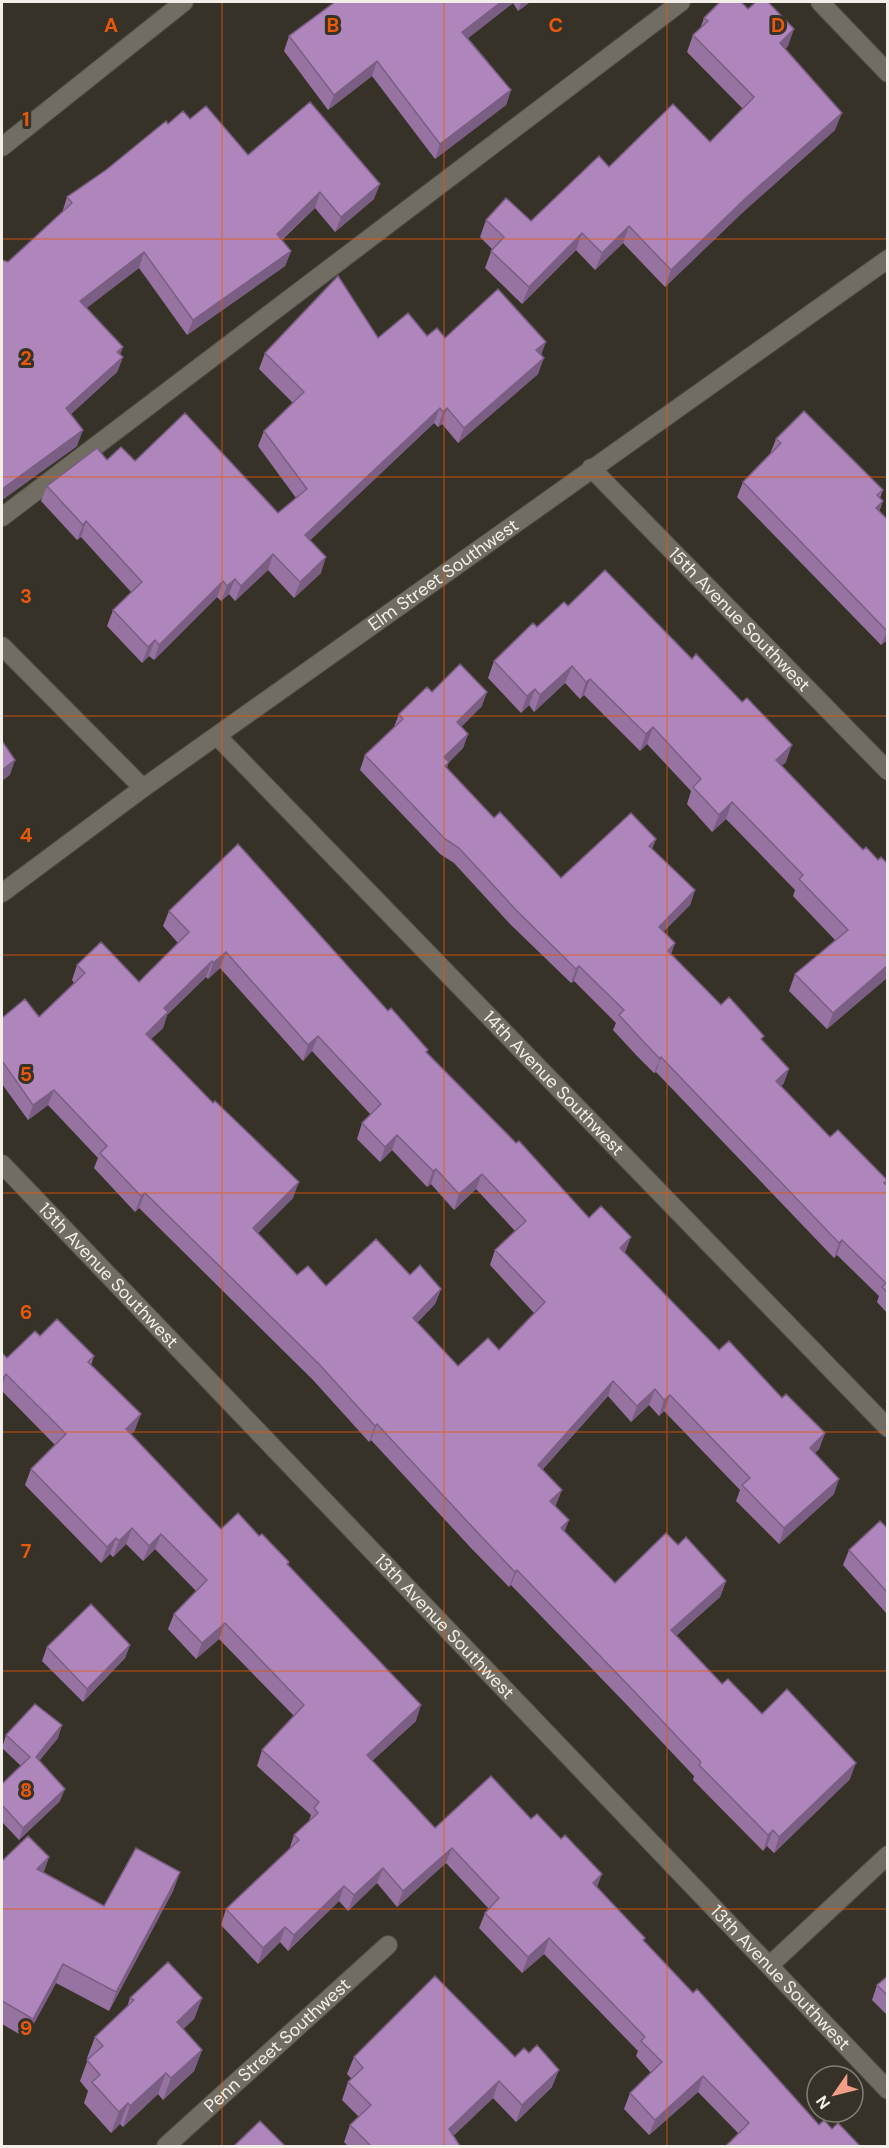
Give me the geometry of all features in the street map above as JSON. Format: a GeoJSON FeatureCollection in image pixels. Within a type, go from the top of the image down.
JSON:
{"type":"FeatureCollection","features":[{"type":"Feature","properties":{"kind":"street"},"geometry":{"type":"LineString","coordinates":[[2,147],[184,2]]}},
{"type":"Feature","properties":{"kind":"street"},"geometry":{"type":"LineString","coordinates":[[2,517],[681,2]]}},
{"type":"Feature","properties":{"kind":"street"},"geometry":{"type":"LineString","coordinates":[[820,2],[888,73]]}},
{"type":"Feature","properties":{"kind":"street","name":"Elm Street Southwest"},"geometry":{"type":"LineString","coordinates":[[2,893],[143,788],[218,737],[591,468],[888,259]]}},
{"type":"Feature","properties":{"kind":"street","name":"15th Avenue Southwest"},"geometry":{"type":"LineString","coordinates":[[591,468],[888,771]]}},
{"type":"Feature","properties":{"kind":"street"},"geometry":{"type":"LineString","coordinates":[[2,646],[143,788]]}},
{"type":"Feature","properties":{"kind":"street","name":"14th Avenue Southwest"},"geometry":{"type":"LineString","coordinates":[[218,737],[888,1428]]}},
{"type":"Feature","properties":{"kind":"street","name":"13th Avenue Southwest"},"geometry":{"type":"LineString","coordinates":[[2,1164],[888,2090]]}},
{"type":"Feature","properties":{"kind":"street"},"geometry":{"type":"LineString","coordinates":[[770,1965],[888,1854]]}},
{"type":"Feature","properties":{"kind":"street","name":"Penn Street Southwest"},"geometry":{"type":"LineString","coordinates":[[166,2146],[388,1945]]}},
{"type":"Feature","properties":{"kind":"building"},"geometry":{"type":"Polygon","coordinates":[[[335,2],[501,2],[462,32],[511,90],[440,144],[377,61],[334,95],[289,36],[335,2]]]}},
{"type":"Feature","properties":{"kind":"building"},"geometry":{"type":"Polygon","coordinates":[[[720,2],[741,2],[748,9],[756,2],[768,2],[794,29],[780,43],[842,113],[748,196],[671,270],[629,226],[602,253],[582,233],[529,287],[491,251],[504,237],[486,220],[506,198],[531,221],[599,156],[609,167],[673,104],[710,142],[754,97],[693,35],[708,21],[704,18],[720,2]]]}},
{"type":"Feature","properties":{"kind":"building"},"geometry":{"type":"Polygon","coordinates":[[[310,102],[380,184],[341,217],[320,192],[277,234],[291,251],[193,320],[144,252],[80,301],[123,347],[117,352],[123,357],[66,408],[83,430],[2,489],[2,260],[8,262],[72,203],[67,197],[106,170],[166,121],[168,124],[183,111],[190,119],[206,106],[248,155],[310,102]]]}},
{"type":"Feature","properties":{"kind":"building"},"geometry":{"type":"Polygon","coordinates":[[[338,276],[378,338],[408,313],[427,336],[437,328],[445,338],[498,289],[546,342],[536,350],[544,358],[464,428],[447,408],[443,412],[440,408],[305,535],[326,557],[300,582],[273,554],[241,586],[235,579],[227,586],[223,581],[159,645],[155,640],[148,647],[113,610],[142,582],[86,521],[83,525],[47,486],[97,448],[107,460],[121,447],[135,461],[185,413],[278,513],[307,489],[264,431],[304,392],[265,353],[338,276]]]}},
{"type":"Feature","properties":{"kind":"building"},"geometry":{"type":"Polygon","coordinates":[[[804,411],[883,490],[877,495],[883,501],[876,508],[888,520],[888,629],[886,630],[743,482],[781,443],[776,439],[804,411]]]}},
{"type":"Feature","properties":{"kind":"building"},"geometry":{"type":"Polygon","coordinates":[[[605,570],[692,659],[696,654],[742,702],[747,698],[792,745],[776,760],[863,850],[866,847],[878,860],[881,857],[888,864],[888,965],[833,1013],[795,974],[848,930],[799,879],[803,875],[732,802],[719,815],[693,787],[701,779],[653,727],[646,734],[590,679],[586,682],[572,666],[540,695],[535,689],[527,696],[494,661],[533,623],[537,627],[564,602],[568,606],[605,570]]]}},
{"type":"Feature","properties":{"kind":"building"},"geometry":{"type":"Polygon","coordinates":[[[460,664],[487,692],[457,722],[468,734],[444,757],[449,762],[445,766],[494,818],[500,812],[561,878],[631,813],[656,839],[649,846],[695,890],[659,927],[675,943],[668,951],[721,1005],[729,997],[764,1036],[761,1039],[789,1069],[776,1081],[830,1137],[838,1130],[887,1180],[884,1183],[888,1186],[888,1293],[882,1287],[886,1283],[842,1240],[839,1243],[643,1041],[619,1015],[624,1010],[579,966],[576,969],[516,910],[459,848],[445,839],[365,755],[403,719],[399,714],[427,687],[432,692],[460,664]]]}},
{"type":"Feature","properties":{"kind":"building"},"geometry":{"type":"Polygon","coordinates":[[[2,741],[15,760],[2,770],[2,741]]]}},
{"type":"Feature","properties":{"kind":"building"},"geometry":{"type":"Polygon","coordinates":[[[238,844],[388,1011],[391,1008],[428,1050],[426,1052],[516,1143],[519,1141],[589,1218],[601,1206],[631,1237],[620,1248],[719,1350],[729,1341],[782,1398],[786,1394],[825,1433],[810,1448],[839,1479],[784,1528],[742,1485],[750,1478],[670,1395],[664,1400],[655,1389],[637,1406],[613,1381],[538,1465],[562,1490],[550,1501],[569,1520],[561,1528],[615,1583],[666,1533],[678,1545],[686,1537],[726,1581],[671,1630],[722,1684],[728,1679],[762,1714],[787,1689],[856,1763],[779,1837],[773,1830],[768,1835],[699,1765],[701,1762],[631,1688],[517,1570],[515,1572],[319,1364],[145,1193],[141,1196],[100,1153],[107,1146],[54,1090],[33,1105],[2,1061],[2,1018],[25,999],[39,1017],[85,973],[77,965],[101,942],[139,982],[189,932],[169,911],[238,844]],[[226,952],[213,963],[212,961],[164,1008],[168,1012],[146,1034],[213,1103],[215,1101],[299,1182],[253,1228],[297,1275],[308,1266],[326,1286],[376,1239],[410,1275],[420,1265],[441,1289],[413,1318],[458,1366],[488,1338],[499,1350],[545,1302],[495,1250],[526,1221],[482,1174],[459,1194],[436,1169],[433,1171],[397,1135],[385,1147],[362,1123],[381,1104],[318,1036],[308,1045],[226,952]]]}},
{"type":"Feature","properties":{"kind":"building"},"geometry":{"type":"Polygon","coordinates":[[[57,1319],[94,1356],[88,1362],[141,1414],[126,1429],[221,1529],[238,1513],[259,1536],[262,1534],[289,1562],[287,1564],[421,1705],[367,1755],[435,1828],[491,1776],[531,1819],[537,1814],[561,1839],[565,1835],[602,1874],[593,1883],[693,1993],[697,1989],[805,2109],[805,2124],[828,2124],[832,2129],[839,2124],[860,2146],[726,2146],[749,2123],[703,2076],[655,2120],[630,2093],[662,2062],[641,2041],[645,2037],[549,1938],[528,1957],[485,1913],[499,1898],[452,1848],[403,1891],[383,1868],[354,1895],[344,1886],[294,1935],[285,1927],[263,1948],[226,1909],[299,1840],[294,1835],[318,1813],[314,1808],[319,1802],[262,1750],[304,1705],[225,1623],[202,1643],[174,1614],[207,1580],[161,1534],[149,1546],[132,1528],[119,1541],[116,1538],[107,1547],[31,1469],[66,1434],[6,1374],[2,1379],[2,1353],[7,1358],[35,1331],[40,1336],[57,1319]]]}},
{"type":"Feature","properties":{"kind":"building"},"geometry":{"type":"Polygon","coordinates":[[[880,1521],[888,1529],[888,1593],[849,1550],[880,1521]]]}},
{"type":"Feature","properties":{"kind":"building"},"geometry":{"type":"Polygon","coordinates":[[[91,1604],[130,1645],[87,1689],[47,1647],[91,1604]]]}},
{"type":"Feature","properties":{"kind":"building"},"geometry":{"type":"Polygon","coordinates":[[[35,1704],[62,1725],[36,1757],[65,1789],[23,1828],[2,1805],[2,1784],[30,1757],[6,1735],[35,1704]]]}},
{"type":"Feature","properties":{"kind":"building"},"geometry":{"type":"Polygon","coordinates":[[[28,1836],[49,1857],[37,1869],[104,1906],[136,1848],[180,1872],[116,1992],[63,1964],[33,2019],[2,2001],[2,1861],[28,1836]]]}},
{"type":"Feature","properties":{"kind":"building"},"geometry":{"type":"Polygon","coordinates":[[[168,1962],[202,1998],[177,2022],[202,2050],[171,2078],[166,2073],[130,2106],[128,2103],[119,2112],[92,2082],[100,2075],[87,2060],[103,2046],[95,2037],[134,2000],[130,1998],[168,1962]]]}},
{"type":"Feature","properties":{"kind":"building"},"geometry":{"type":"Polygon","coordinates":[[[435,1976],[515,2057],[524,2048],[529,2053],[537,2045],[559,2070],[522,2105],[499,2081],[449,2129],[460,2146],[371,2146],[350,2125],[371,2105],[348,2082],[363,2068],[354,2057],[435,1976]]]}},
{"type":"Feature","properties":{"kind":"building"},"geometry":{"type":"Polygon","coordinates":[[[888,1976],[888,1996],[877,1985],[888,1976]]]}},
{"type":"Feature","properties":{"kind":"building"},"geometry":{"type":"Polygon","coordinates":[[[260,2121],[285,2146],[234,2146],[260,2121]]]}}]}
